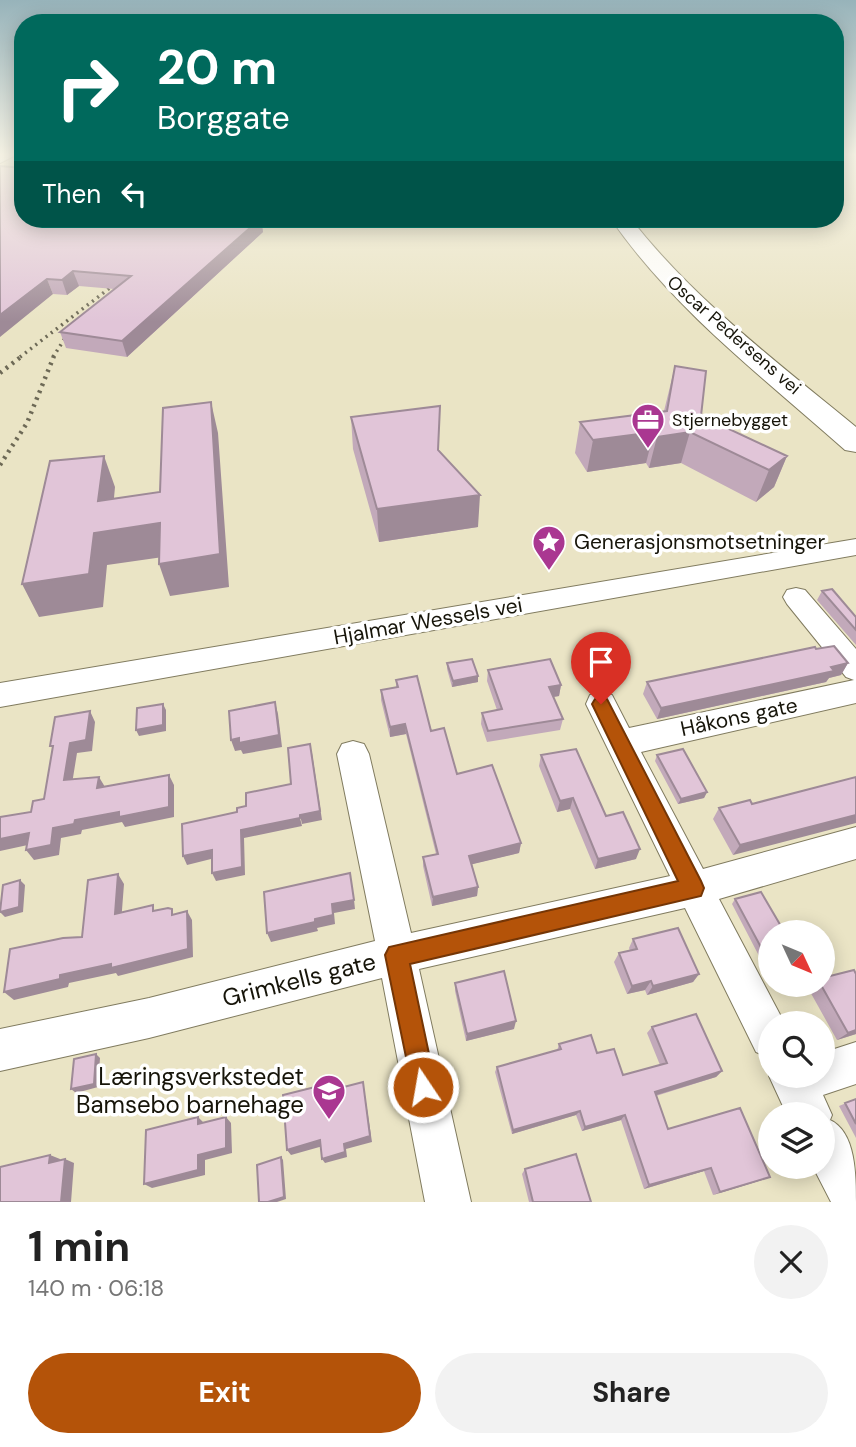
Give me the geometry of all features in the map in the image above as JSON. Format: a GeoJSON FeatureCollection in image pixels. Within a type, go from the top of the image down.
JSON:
{"type":"FeatureCollection","features":[{"type":"Feature","properties":{"kind":"main road","name":"Oscar Pedersens vei"},"geometry":{"type":"LineString","coordinates":[[628,228],[654,263],[694,304],[856,443]]}},
{"type":"Feature","properties":{"kind":"street","name":"Hjalmar Wessels vei"},"geometry":{"type":"LineString","coordinates":[[0,695],[856,547]]}},
{"type":"Feature","properties":{"kind":"street"},"geometry":{"type":"LineString","coordinates":[[796,597],[856,669]]}},
{"type":"Feature","properties":{"kind":"street","name":"Håkons gate"},"geometry":{"type":"LineString","coordinates":[[621,743],[856,691]]}},
{"type":"Feature","properties":{"kind":"street"},"geometry":{"type":"LineString","coordinates":[[601,704],[758,1015]]}},
{"type":"Feature","properties":{"kind":"street","name":"Grimkells gate"},"geometry":{"type":"LineString","coordinates":[[0,1051],[149,1018],[397,955],[353,754]]}},
{"type":"Feature","properties":{"kind":"street"},"geometry":{"type":"LineString","coordinates":[[448,1202],[397,955],[693,888],[856,843]]}},
{"type":"Feature","properties":{"kind":"street"},"geometry":{"type":"LineString","coordinates":[[835,1072],[856,1063]]}},
{"type":"Feature","properties":{"kind":"street"},"geometry":{"type":"LineString","coordinates":[[835,1163],[856,1202]]}},
{"type":"Feature","properties":{"kind":"building"},"geometry":{"type":"Polygon","coordinates":[[[0,210],[14,210],[14,228],[250,228],[122,341],[60,332],[131,276],[73,271],[62,280],[47,279],[0,315],[0,210]]]}},
{"type":"Feature","properties":{"kind":"building"},"geometry":{"type":"Polygon","coordinates":[[[675,366],[706,371],[701,416],[787,456],[769,470],[690,432],[657,437],[654,432],[593,440],[580,422],[667,411],[675,366]]]}},
{"type":"Feature","properties":{"kind":"building"},"geometry":{"type":"Polygon","coordinates":[[[211,402],[220,554],[159,564],[160,523],[94,533],[89,574],[22,584],[50,461],[104,456],[98,501],[160,492],[163,408],[211,402]]]}},
{"type":"Feature","properties":{"kind":"building"},"geometry":{"type":"Polygon","coordinates":[[[440,406],[438,450],[480,495],[377,509],[351,417],[440,406]]]}},
{"type":"Feature","properties":{"kind":"building"},"geometry":{"type":"Polygon","coordinates":[[[832,589],[856,617],[856,630],[822,591],[832,589]]]}},
{"type":"Feature","properties":{"kind":"building"},"geometry":{"type":"Polygon","coordinates":[[[834,646],[848,663],[831,667],[834,671],[661,708],[647,682],[815,647],[834,646]]]}},
{"type":"Feature","properties":{"kind":"building"},"geometry":{"type":"Polygon","coordinates":[[[472,659],[478,676],[453,681],[447,663],[472,659]]]}},
{"type":"Feature","properties":{"kind":"building"},"geometry":{"type":"Polygon","coordinates":[[[550,659],[561,685],[549,687],[563,719],[488,731],[482,713],[502,709],[488,670],[550,659]]]}},
{"type":"Feature","properties":{"kind":"building"},"geometry":{"type":"Polygon","coordinates":[[[417,676],[431,731],[444,728],[457,774],[492,765],[521,843],[469,856],[478,887],[433,897],[423,857],[438,854],[405,724],[390,727],[381,690],[398,687],[396,680],[417,676]]]}},
{"type":"Feature","properties":{"kind":"building"},"geometry":{"type":"Polygon","coordinates":[[[275,702],[279,735],[239,743],[239,738],[231,740],[229,711],[275,702]]]}},
{"type":"Feature","properties":{"kind":"building"},"geometry":{"type":"Polygon","coordinates":[[[163,704],[163,725],[136,730],[137,708],[163,704]]]}},
{"type":"Feature","properties":{"kind":"building"},"geometry":{"type":"Polygon","coordinates":[[[90,711],[86,740],[70,743],[64,780],[99,777],[97,788],[169,775],[169,807],[119,817],[119,812],[75,820],[74,824],[53,828],[51,845],[26,850],[29,833],[0,839],[0,817],[31,812],[33,801],[44,799],[55,717],[90,711]]]}},
{"type":"Feature","properties":{"kind":"building"},"geometry":{"type":"Polygon","coordinates":[[[310,744],[320,811],[300,815],[300,818],[241,830],[242,867],[212,873],[212,850],[183,856],[182,824],[237,812],[237,808],[246,806],[246,793],[291,784],[288,748],[310,744]]]}},
{"type":"Feature","properties":{"kind":"building"},"geometry":{"type":"Polygon","coordinates":[[[576,749],[606,816],[623,812],[640,849],[598,859],[573,798],[560,801],[541,755],[576,749]]]}},
{"type":"Feature","properties":{"kind":"building"},"geometry":{"type":"Polygon","coordinates":[[[683,749],[707,792],[681,799],[657,755],[683,749]]]}},
{"type":"Feature","properties":{"kind":"building"},"geometry":{"type":"Polygon","coordinates":[[[856,777],[856,815],[740,845],[719,808],[750,800],[752,804],[856,777]]]}},
{"type":"Feature","properties":{"kind":"building"},"geometry":{"type":"Polygon","coordinates":[[[350,873],[354,900],[332,904],[333,915],[315,919],[315,922],[267,933],[264,892],[350,873]]]}},
{"type":"Feature","properties":{"kind":"building"},"geometry":{"type":"Polygon","coordinates":[[[118,874],[115,914],[153,905],[153,911],[172,909],[172,915],[187,911],[188,949],[111,968],[111,964],[60,975],[60,979],[4,992],[10,949],[63,938],[82,937],[88,880],[118,874]]]}},
{"type":"Feature","properties":{"kind":"building"},"geometry":{"type":"Polygon","coordinates":[[[20,880],[19,907],[0,912],[3,885],[20,880]]]}},
{"type":"Feature","properties":{"kind":"building"},"geometry":{"type":"Polygon","coordinates":[[[761,892],[777,920],[758,920],[758,942],[735,899],[761,892]]]}},
{"type":"Feature","properties":{"kind":"building"},"geometry":{"type":"Polygon","coordinates":[[[678,928],[699,974],[653,986],[651,981],[632,986],[619,953],[637,949],[633,939],[678,928]]]}},
{"type":"Feature","properties":{"kind":"building"},"geometry":{"type":"Polygon","coordinates":[[[854,970],[856,974],[856,1030],[848,1033],[828,998],[835,998],[835,975],[854,970]]]}},
{"type":"Feature","properties":{"kind":"building"},"geometry":{"type":"Polygon","coordinates":[[[504,971],[516,1021],[467,1034],[455,983],[504,971]]]}},
{"type":"Feature","properties":{"kind":"building"},"geometry":{"type":"Polygon","coordinates":[[[696,1014],[722,1071],[655,1092],[668,1129],[740,1108],[758,1149],[758,1179],[763,1179],[720,1192],[711,1168],[649,1185],[625,1115],[585,1127],[580,1111],[513,1130],[497,1067],[561,1049],[559,1044],[591,1035],[597,1053],[614,1049],[623,1075],[667,1063],[652,1027],[696,1014]]]}},
{"type":"Feature","properties":{"kind":"building"},"geometry":{"type":"Polygon","coordinates":[[[96,1054],[94,1084],[71,1089],[74,1059],[96,1054]]]}},
{"type":"Feature","properties":{"kind":"building"},"geometry":{"type":"Polygon","coordinates":[[[335,1082],[336,1089],[363,1082],[370,1136],[344,1144],[345,1152],[322,1159],[320,1140],[287,1150],[283,1095],[335,1082]]]}},
{"type":"Feature","properties":{"kind":"building"},"geometry":{"type":"Polygon","coordinates":[[[856,1099],[856,1124],[845,1103],[856,1099]]]}},
{"type":"Feature","properties":{"kind":"building"},"geometry":{"type":"Polygon","coordinates":[[[198,1117],[198,1124],[226,1117],[226,1148],[198,1155],[198,1170],[144,1184],[146,1130],[198,1117]]]}},
{"type":"Feature","properties":{"kind":"building"},"geometry":{"type":"Polygon","coordinates":[[[576,1154],[591,1202],[533,1202],[525,1169],[576,1154]]]}},
{"type":"Feature","properties":{"kind":"building"},"geometry":{"type":"Polygon","coordinates":[[[50,1155],[49,1163],[65,1159],[61,1202],[0,1202],[0,1167],[50,1155]]]}},
{"type":"Feature","properties":{"kind":"building"},"geometry":{"type":"Polygon","coordinates":[[[281,1157],[284,1197],[259,1202],[257,1165],[281,1157]]]}},
{"type":"Feature","properties":{"kind":"railway"},"geometry":{"type":"LineString","coordinates":[[177,236],[188,228]]}},
{"type":"Feature","properties":{"kind":"railway"},"geometry":{"type":"LineString","coordinates":[[20,357],[124,277]]}},
{"type":"Feature","properties":{"kind":"railway"},"geometry":{"type":"LineString","coordinates":[[53,357],[74,324]]}},
{"type":"Feature","properties":{"kind":"railway"},"geometry":{"type":"LineString","coordinates":[[0,373],[22,356]]}},
{"type":"Feature","properties":{"kind":"railway"},"geometry":{"type":"LineString","coordinates":[[0,465],[27,423],[54,356]]}},
{"type":"Feature","properties":{"kind":"place","name":"Stjernebygget"},"geometry":{"type":"Point","coordinates":[648,450]}},
{"type":"Feature","properties":{"kind":"place","name":"Generasjonsmotsetninger"},"geometry":{"type":"Point","coordinates":[549,572]}},
{"type":"Feature","properties":{"kind":"place","name":"Læringsverkstedet Bamsebo barnehage"},"geometry":{"type":"Point","coordinates":[329,1121]}},
{"type":"Feature","properties":{"kind":"route"},"geometry":{"type":"LineString","coordinates":[[423,1087],[397,955],[693,888],[601,704]]}}]}
